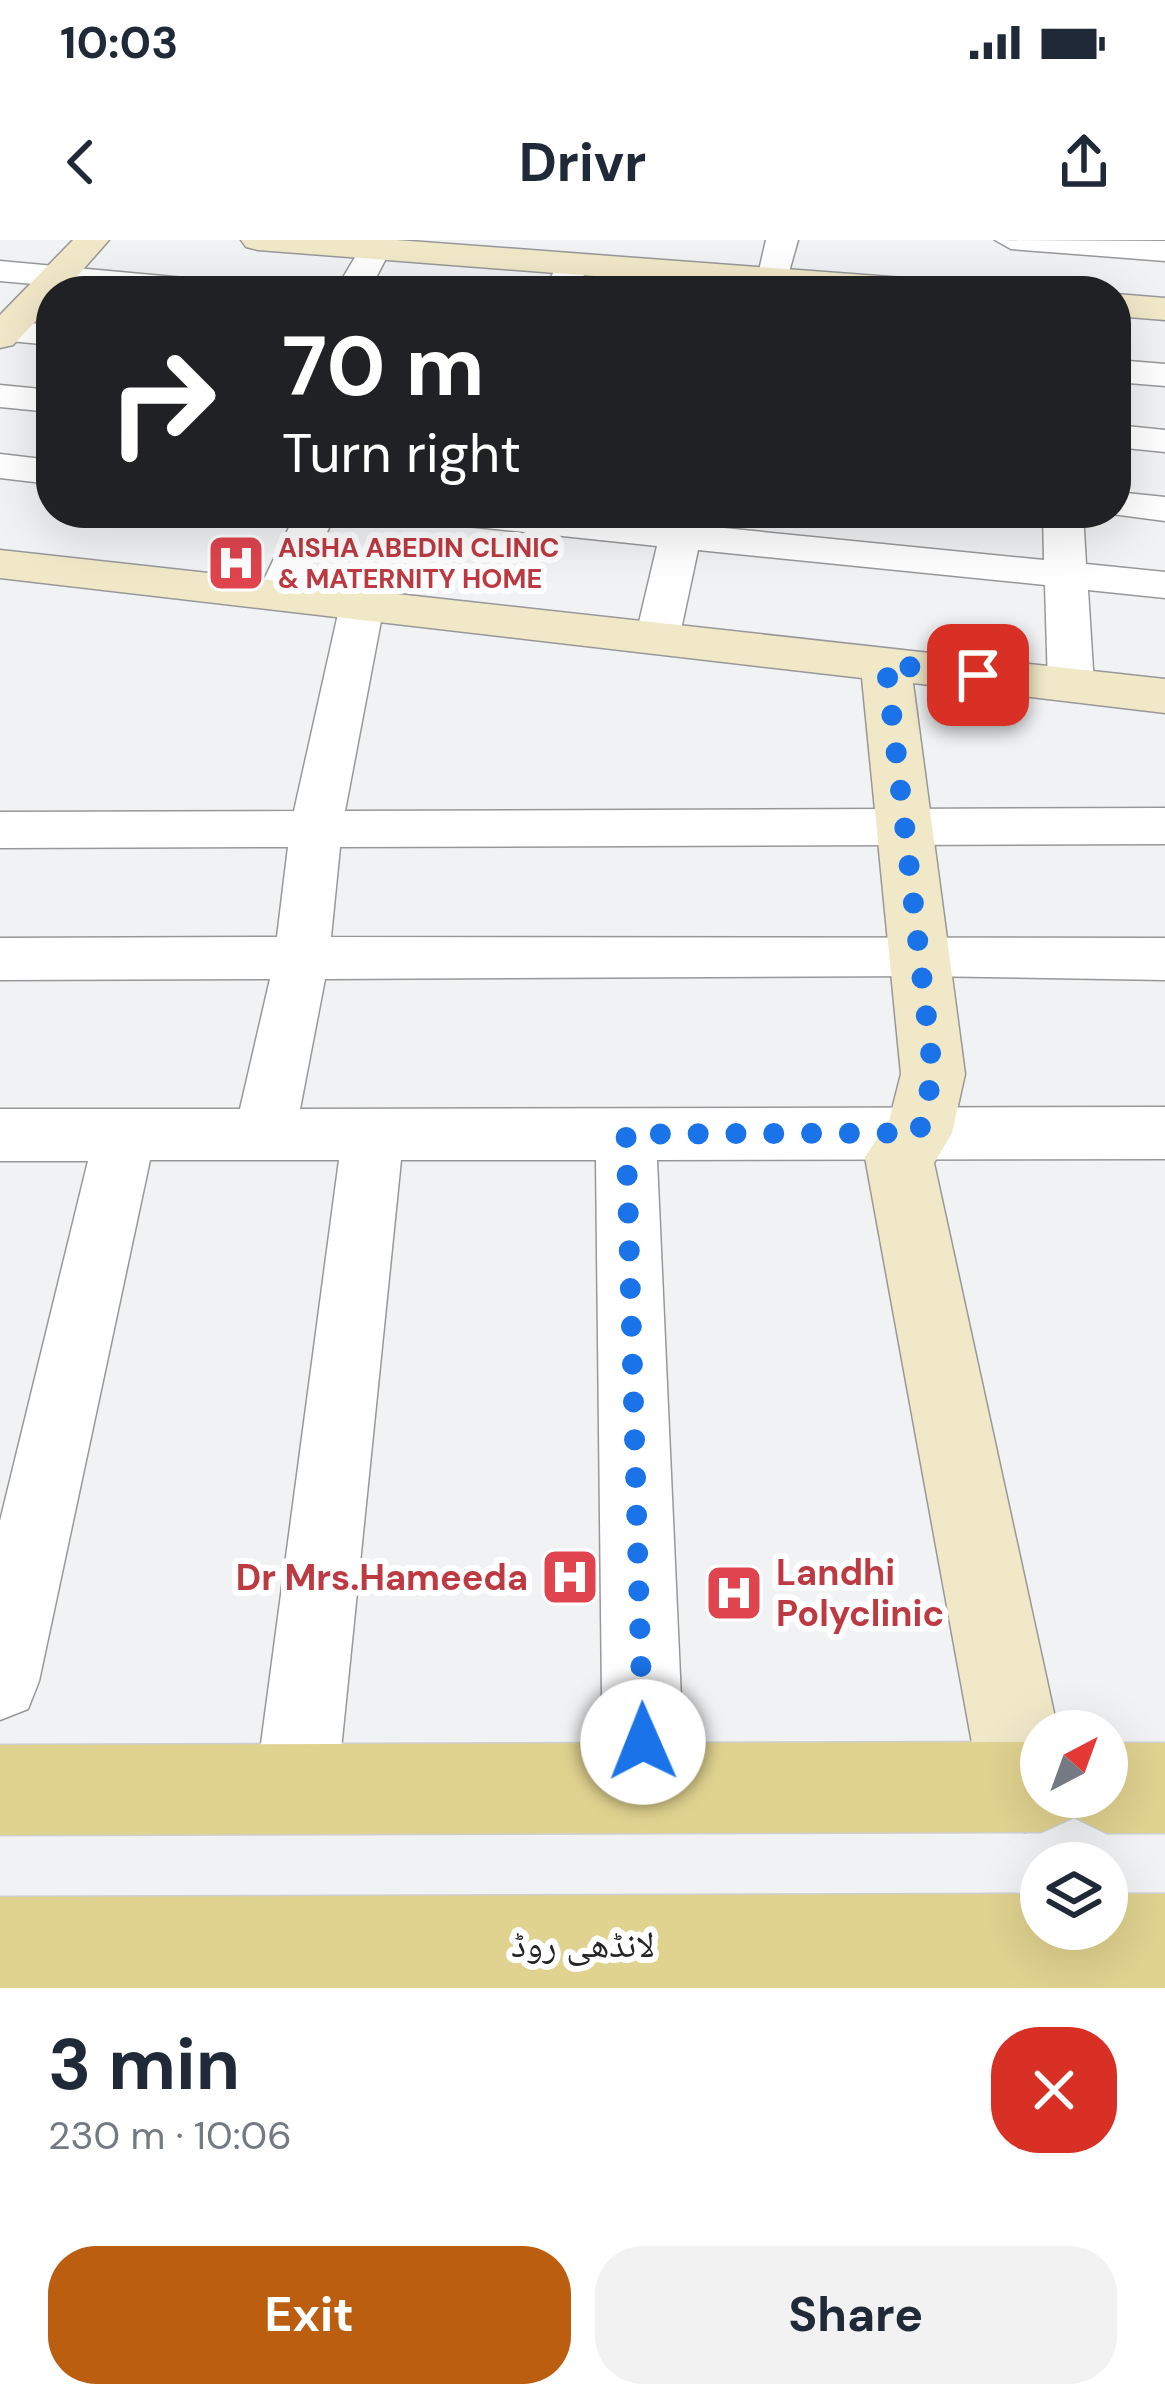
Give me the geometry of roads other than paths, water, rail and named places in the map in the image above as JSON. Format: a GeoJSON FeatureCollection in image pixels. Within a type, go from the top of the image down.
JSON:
{"type":"FeatureCollection","features":[{"type":"Feature","properties":{"kind":"main road"},"geometry":{"type":"LineString","coordinates":[[0,1790],[1020,1787]]}},
{"type":"Feature","properties":{"kind":"main road"},"geometry":{"type":"LineString","coordinates":[[1128,1788],[1165,1788]]}},
{"type":"Feature","properties":{"kind":"main road","name":"لانڈھی روڈ"},"geometry":{"type":"LineString","coordinates":[[0,1945],[1146,1957]]}},
{"type":"Feature","properties":{"kind":"street"},"geometry":{"type":"LineString","coordinates":[[58,275],[92,240]]}},
{"type":"Feature","properties":{"kind":"street"},"geometry":{"type":"LineString","coordinates":[[258,240],[375,249],[509,249],[563,276]]}},
{"type":"Feature","properties":{"kind":"street"},"geometry":{"type":"LineString","coordinates":[[756,276],[782,240]]}},
{"type":"Feature","properties":{"kind":"street"},"geometry":{"type":"LineString","coordinates":[[1011,240],[1165,251]]}},
{"type":"Feature","properties":{"kind":"street"},"geometry":{"type":"LineString","coordinates":[[1109,244],[1112,276]]}},
{"type":"Feature","properties":{"kind":"street"},"geometry":{"type":"LineString","coordinates":[[360,276],[375,249]]}},
{"type":"Feature","properties":{"kind":"street"},"geometry":{"type":"LineString","coordinates":[[0,271],[68,276]]}},
{"type":"Feature","properties":{"kind":"street"},"geometry":{"type":"LineString","coordinates":[[2,332],[36,297]]}},
{"type":"Feature","properties":{"kind":"street"},"geometry":{"type":"LineString","coordinates":[[1131,306],[1165,309]]}},
{"type":"Feature","properties":{"kind":"street"},"geometry":{"type":"LineString","coordinates":[[2,332],[36,334]]}},
{"type":"Feature","properties":{"kind":"street"},"geometry":{"type":"LineString","coordinates":[[1131,373],[1165,376]]}},
{"type":"Feature","properties":{"kind":"street"},"geometry":{"type":"LineString","coordinates":[[0,396],[36,400]]}},
{"type":"Feature","properties":{"kind":"street"},"geometry":{"type":"LineString","coordinates":[[1131,438],[1165,441]]}},
{"type":"Feature","properties":{"kind":"street"},"geometry":{"type":"LineString","coordinates":[[0,466],[36,470]]}},
{"type":"Feature","properties":{"kind":"street"},"geometry":{"type":"LineString","coordinates":[[1131,506],[1165,509]]}},
{"type":"Feature","properties":{"kind":"street"},"geometry":{"type":"LineString","coordinates":[[278,596],[309,528]]}},
{"type":"Feature","properties":{"kind":"street"},"geometry":{"type":"LineString","coordinates":[[657,638],[681,528]]}},
{"type":"Feature","properties":{"kind":"street"},"geometry":{"type":"LineString","coordinates":[[706,528],[1165,585]]}},
{"type":"Feature","properties":{"kind":"street"},"geometry":{"type":"LineString","coordinates":[[1064,528],[1071,685]]}},
{"type":"Feature","properties":{"kind":"street"},"geometry":{"type":"LineString","coordinates":[[0,564],[1165,696]]}},
{"type":"Feature","properties":{"kind":"street"},"geometry":{"type":"LineString","coordinates":[[264,1135],[302,957],[316,828],[362,605]]}},
{"type":"Feature","properties":{"kind":"street"},"geometry":{"type":"LineString","coordinates":[[886,664],[933,1074],[919,1133],[899,1156],[1039,1710]]}},
{"type":"Feature","properties":{"kind":"street"},"geometry":{"type":"LineString","coordinates":[[0,830],[1165,826]]}},
{"type":"Feature","properties":{"kind":"street"},"geometry":{"type":"LineString","coordinates":[[0,959],[920,955],[1165,959]]}},
{"type":"Feature","properties":{"kind":"street"},"geometry":{"type":"LineString","coordinates":[[0,1136],[1165,1133]]}},
{"type":"Feature","properties":{"kind":"street"},"geometry":{"type":"LineString","coordinates":[[296,1789],[373,1134]]}},
{"type":"Feature","properties":{"kind":"street"},"geometry":{"type":"LineString","coordinates":[[626,1134],[644,1788]]}},
{"type":"Feature","properties":{"kind":"street"},"geometry":{"type":"LineString","coordinates":[[0,1681],[125,1135]]}},
{"type":"Feature","properties":{"kind":"place","name":"AISHA ABEDIN CLINIC & MATERNITY HOME"},"geometry":{"type":"Point","coordinates":[236,563]}},
{"type":"Feature","properties":{"kind":"place","name":"Dr Mrs.Hameeda"},"geometry":{"type":"Point","coordinates":[570,1577]}},
{"type":"Feature","properties":{"kind":"place","name":"Landhi Polyclinic"},"geometry":{"type":"Point","coordinates":[734,1593]}}]}
